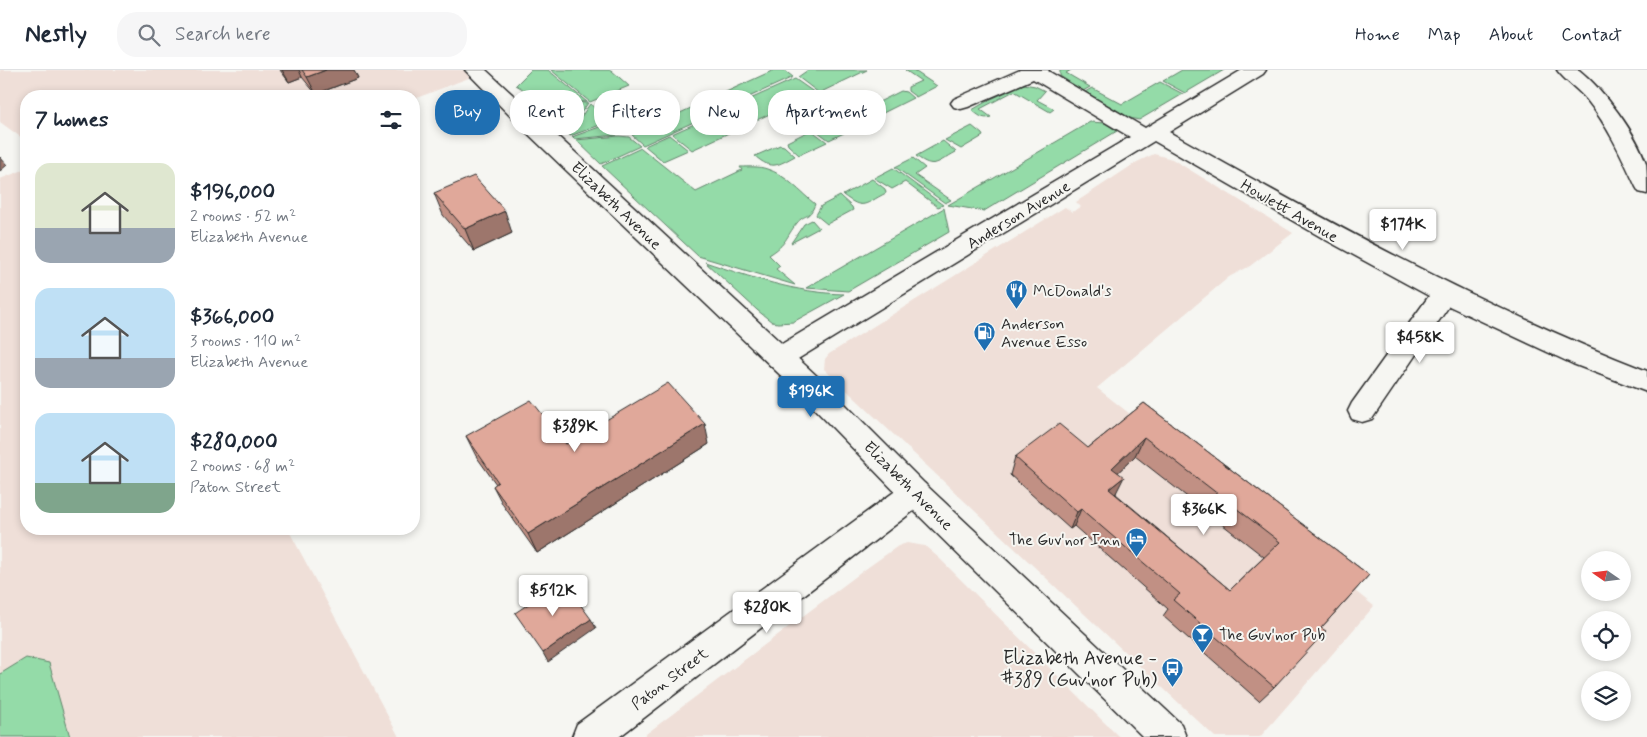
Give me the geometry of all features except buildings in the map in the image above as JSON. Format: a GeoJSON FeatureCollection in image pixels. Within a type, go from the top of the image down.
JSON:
{"type":"FeatureCollection","features":[{"type":"Feature","properties":{"kind":"street","name":"Elizabeth Avenue"},"geometry":{"type":"LineString","coordinates":[[475,70],[779,358],[882,458],[915,493],[1168,737]]}},
{"type":"Feature","properties":{"kind":"street","name":"Anderson Avenue"},"geometry":{"type":"LineString","coordinates":[[779,358],[1256,70]]}},
{"type":"Feature","properties":{"kind":"street"},"geometry":{"type":"LineString","coordinates":[[1567,70],[1589,88],[1603,105],[1647,187]]}},
{"type":"Feature","properties":{"kind":"street","name":"Howlett Avenue"},"geometry":{"type":"LineString","coordinates":[[1037,71],[1346,243],[1443,294],[1588,360],[1647,382]]}},
{"type":"Feature","properties":{"kind":"street"},"geometry":{"type":"LineString","coordinates":[[961,102],[1010,80],[1037,71]]}},
{"type":"Feature","properties":{"kind":"street"},"geometry":{"type":"LineString","coordinates":[[1362,411],[1427,320],[1443,294]]}},
{"type":"Feature","properties":{"kind":"street","name":"Paton Street"},"geometry":{"type":"LineString","coordinates":[[590,737],[915,493]]}},
{"type":"Feature","properties":{"kind":"shaded area"},"geometry":{"type":"Polygon","coordinates":[[[0,70],[475,70],[479,74],[420,97],[420,90],[20,90],[20,137],[0,122],[0,70]]]}},
{"type":"Feature","properties":{"kind":"shaded area"},"geometry":{"type":"Polygon","coordinates":[[[1154,154],[1172,159],[1293,233],[1250,266],[1229,277],[1097,388],[1374,606],[1260,737],[1215,737],[824,369],[825,359],[829,354],[1065,207],[1072,212],[1081,207],[1076,202],[1137,162],[1154,154]]]}},
{"type":"Feature","properties":{"kind":"shaded area"},"geometry":{"type":"Polygon","coordinates":[[[20,171],[20,535],[291,535],[399,737],[0,737],[0,179],[20,171]]]}},
{"type":"Feature","properties":{"kind":"shaded area"},"geometry":{"type":"Polygon","coordinates":[[[907,543],[925,546],[939,558],[1119,737],[642,737],[867,568],[898,546],[907,543]]]}},
{"type":"Feature","properties":{"kind":"green space"},"geometry":{"type":"Polygon","coordinates":[[[531,70],[548,70],[572,90],[524,90],[516,85],[531,70]]]}},
{"type":"Feature","properties":{"kind":"green space"},"geometry":{"type":"Polygon","coordinates":[[[551,70],[611,70],[629,86],[619,90],[594,90],[594,100],[590,102],[584,97],[584,90],[575,90],[551,70]]]}},
{"type":"Feature","properties":{"kind":"green space"},"geometry":{"type":"Polygon","coordinates":[[[774,70],[784,70],[793,77],[758,93],[758,90],[730,90],[774,70]]]}},
{"type":"Feature","properties":{"kind":"green space"},"geometry":{"type":"Polygon","coordinates":[[[808,70],[867,70],[825,90],[815,90],[798,77],[808,70]]]}},
{"type":"Feature","properties":{"kind":"green space"},"geometry":{"type":"Polygon","coordinates":[[[905,70],[913,70],[937,86],[916,97],[908,91],[908,87],[921,81],[905,70]]]}},
{"type":"Feature","properties":{"kind":"green space"},"geometry":{"type":"Polygon","coordinates":[[[1060,70],[1071,70],[1066,73],[1090,87],[1083,91],[1060,76],[1060,70]]]}},
{"type":"Feature","properties":{"kind":"green space"},"geometry":{"type":"Polygon","coordinates":[[[1182,70],[1224,70],[1185,93],[1163,81],[1182,70]]]}},
{"type":"Feature","properties":{"kind":"green space"},"geometry":{"type":"Polygon","coordinates":[[[795,79],[811,90],[770,90],[795,79]]]}},
{"type":"Feature","properties":{"kind":"green space"},"geometry":{"type":"Polygon","coordinates":[[[1160,82],[1183,94],[1139,120],[1130,118],[1085,92],[1092,88],[1122,104],[1160,82]]]}},
{"type":"Feature","properties":{"kind":"green space"},"geometry":{"type":"Polygon","coordinates":[[[1024,84],[1035,86],[1045,91],[1037,100],[1054,109],[1050,112],[1014,91],[980,109],[991,117],[983,117],[972,110],[991,99],[1024,84]]]}},
{"type":"Feature","properties":{"kind":"green space"},"geometry":{"type":"Polygon","coordinates":[[[768,91],[768,115],[758,119],[758,96],[768,91]]]}},
{"type":"Feature","properties":{"kind":"green space"},"geometry":{"type":"Polygon","coordinates":[[[901,91],[906,92],[913,98],[886,112],[886,98],[901,91]]]}},
{"type":"Feature","properties":{"kind":"green space"},"geometry":{"type":"Polygon","coordinates":[[[590,104],[594,107],[594,127],[584,131],[584,113],[590,104]]]}},
{"type":"Feature","properties":{"kind":"green space"},"geometry":{"type":"Polygon","coordinates":[[[690,108],[690,124],[680,128],[680,113],[690,108]]]}},
{"type":"Feature","properties":{"kind":"green space"},"geometry":{"type":"Polygon","coordinates":[[[1090,122],[1105,123],[1117,131],[984,211],[948,205],[1090,122]]]}},
{"type":"Feature","properties":{"kind":"green space"},"geometry":{"type":"Polygon","coordinates":[[[690,126],[690,135],[724,135],[692,150],[673,135],[680,135],[680,130],[690,126]]]}},
{"type":"Feature","properties":{"kind":"green space"},"geometry":{"type":"Polygon","coordinates":[[[972,126],[983,136],[961,149],[945,140],[972,126]]]}},
{"type":"Feature","properties":{"kind":"green space"},"geometry":{"type":"Polygon","coordinates":[[[594,129],[594,135],[617,135],[574,139],[572,137],[584,135],[584,133],[594,129]]]}},
{"type":"Feature","properties":{"kind":"green space"},"geometry":{"type":"Polygon","coordinates":[[[632,135],[665,135],[643,145],[632,135]]]}},
{"type":"Feature","properties":{"kind":"green space"},"geometry":{"type":"Polygon","coordinates":[[[669,135],[688,150],[663,161],[645,146],[669,135]]]}},
{"type":"Feature","properties":{"kind":"green space"},"geometry":{"type":"Polygon","coordinates":[[[801,135],[818,135],[827,142],[799,155],[787,142],[801,135]]]}},
{"type":"Feature","properties":{"kind":"green space"},"geometry":{"type":"Polygon","coordinates":[[[822,135],[840,135],[829,140],[822,135]]]}},
{"type":"Feature","properties":{"kind":"green space"},"geometry":{"type":"Polygon","coordinates":[[[619,136],[629,137],[640,146],[601,164],[576,140],[619,136]]]}},
{"type":"Feature","properties":{"kind":"green space"},"geometry":{"type":"Polygon","coordinates":[[[943,141],[956,152],[932,164],[916,156],[943,141]]]}},
{"type":"Feature","properties":{"kind":"green space"},"geometry":{"type":"Polygon","coordinates":[[[780,145],[784,146],[795,156],[779,164],[771,165],[766,164],[755,156],[780,145]]]}},
{"type":"Feature","properties":{"kind":"green space"},"geometry":{"type":"Polygon","coordinates":[[[641,148],[696,192],[742,170],[740,167],[757,167],[774,171],[815,204],[811,212],[797,223],[783,244],[769,255],[780,266],[776,269],[795,285],[698,256],[602,166],[641,148]]]}},
{"type":"Feature","properties":{"kind":"green space"},"geometry":{"type":"Polygon","coordinates":[[[913,158],[925,168],[915,175],[951,200],[945,203],[895,167],[913,158]]]}},
{"type":"Feature","properties":{"kind":"green space"},"geometry":{"type":"Polygon","coordinates":[[[893,168],[943,205],[938,207],[905,182],[892,189],[874,178],[893,168]]]}},
{"type":"Feature","properties":{"kind":"green space"},"geometry":{"type":"Polygon","coordinates":[[[872,179],[885,189],[886,193],[864,204],[855,203],[843,195],[872,179]]]}},
{"type":"Feature","properties":{"kind":"green space"},"geometry":{"type":"Polygon","coordinates":[[[840,196],[853,210],[827,224],[816,215],[821,206],[840,196]]]}},
{"type":"Feature","properties":{"kind":"green space"},"geometry":{"type":"Polygon","coordinates":[[[944,208],[949,232],[848,291],[806,288],[944,208]]]}},
{"type":"Feature","properties":{"kind":"green space"},"geometry":{"type":"Polygon","coordinates":[[[812,220],[819,228],[791,243],[804,224],[812,220]]]}},
{"type":"Feature","properties":{"kind":"green space"},"geometry":{"type":"Polygon","coordinates":[[[705,262],[756,278],[808,291],[844,294],[793,322],[772,322],[705,262]]]}},
{"type":"Feature","properties":{"kind":"green space"},"geometry":{"type":"Polygon","coordinates":[[[26,658],[49,663],[70,737],[0,737],[0,674],[26,658]]]}},
{"type":"Feature","properties":{"kind":"place","name":"McDonald's"},"geometry":{"type":"Point","coordinates":[1017,309]}},
{"type":"Feature","properties":{"kind":"place","name":"Anderson Avenue Esso"},"geometry":{"type":"Point","coordinates":[985,351]}},
{"type":"Feature","properties":{"kind":"place","name":"The Guv'nor Inn"},"geometry":{"type":"Point","coordinates":[1136,558]}},
{"type":"Feature","properties":{"kind":"place","name":"The Guv'nor Pub"},"geometry":{"type":"Point","coordinates":[1203,653]}},
{"type":"Feature","properties":{"kind":"place","name":"Elizabeth Avenue - #389 (Guv'nor Pub)"},"geometry":{"type":"Point","coordinates":[1173,687]}}]}
